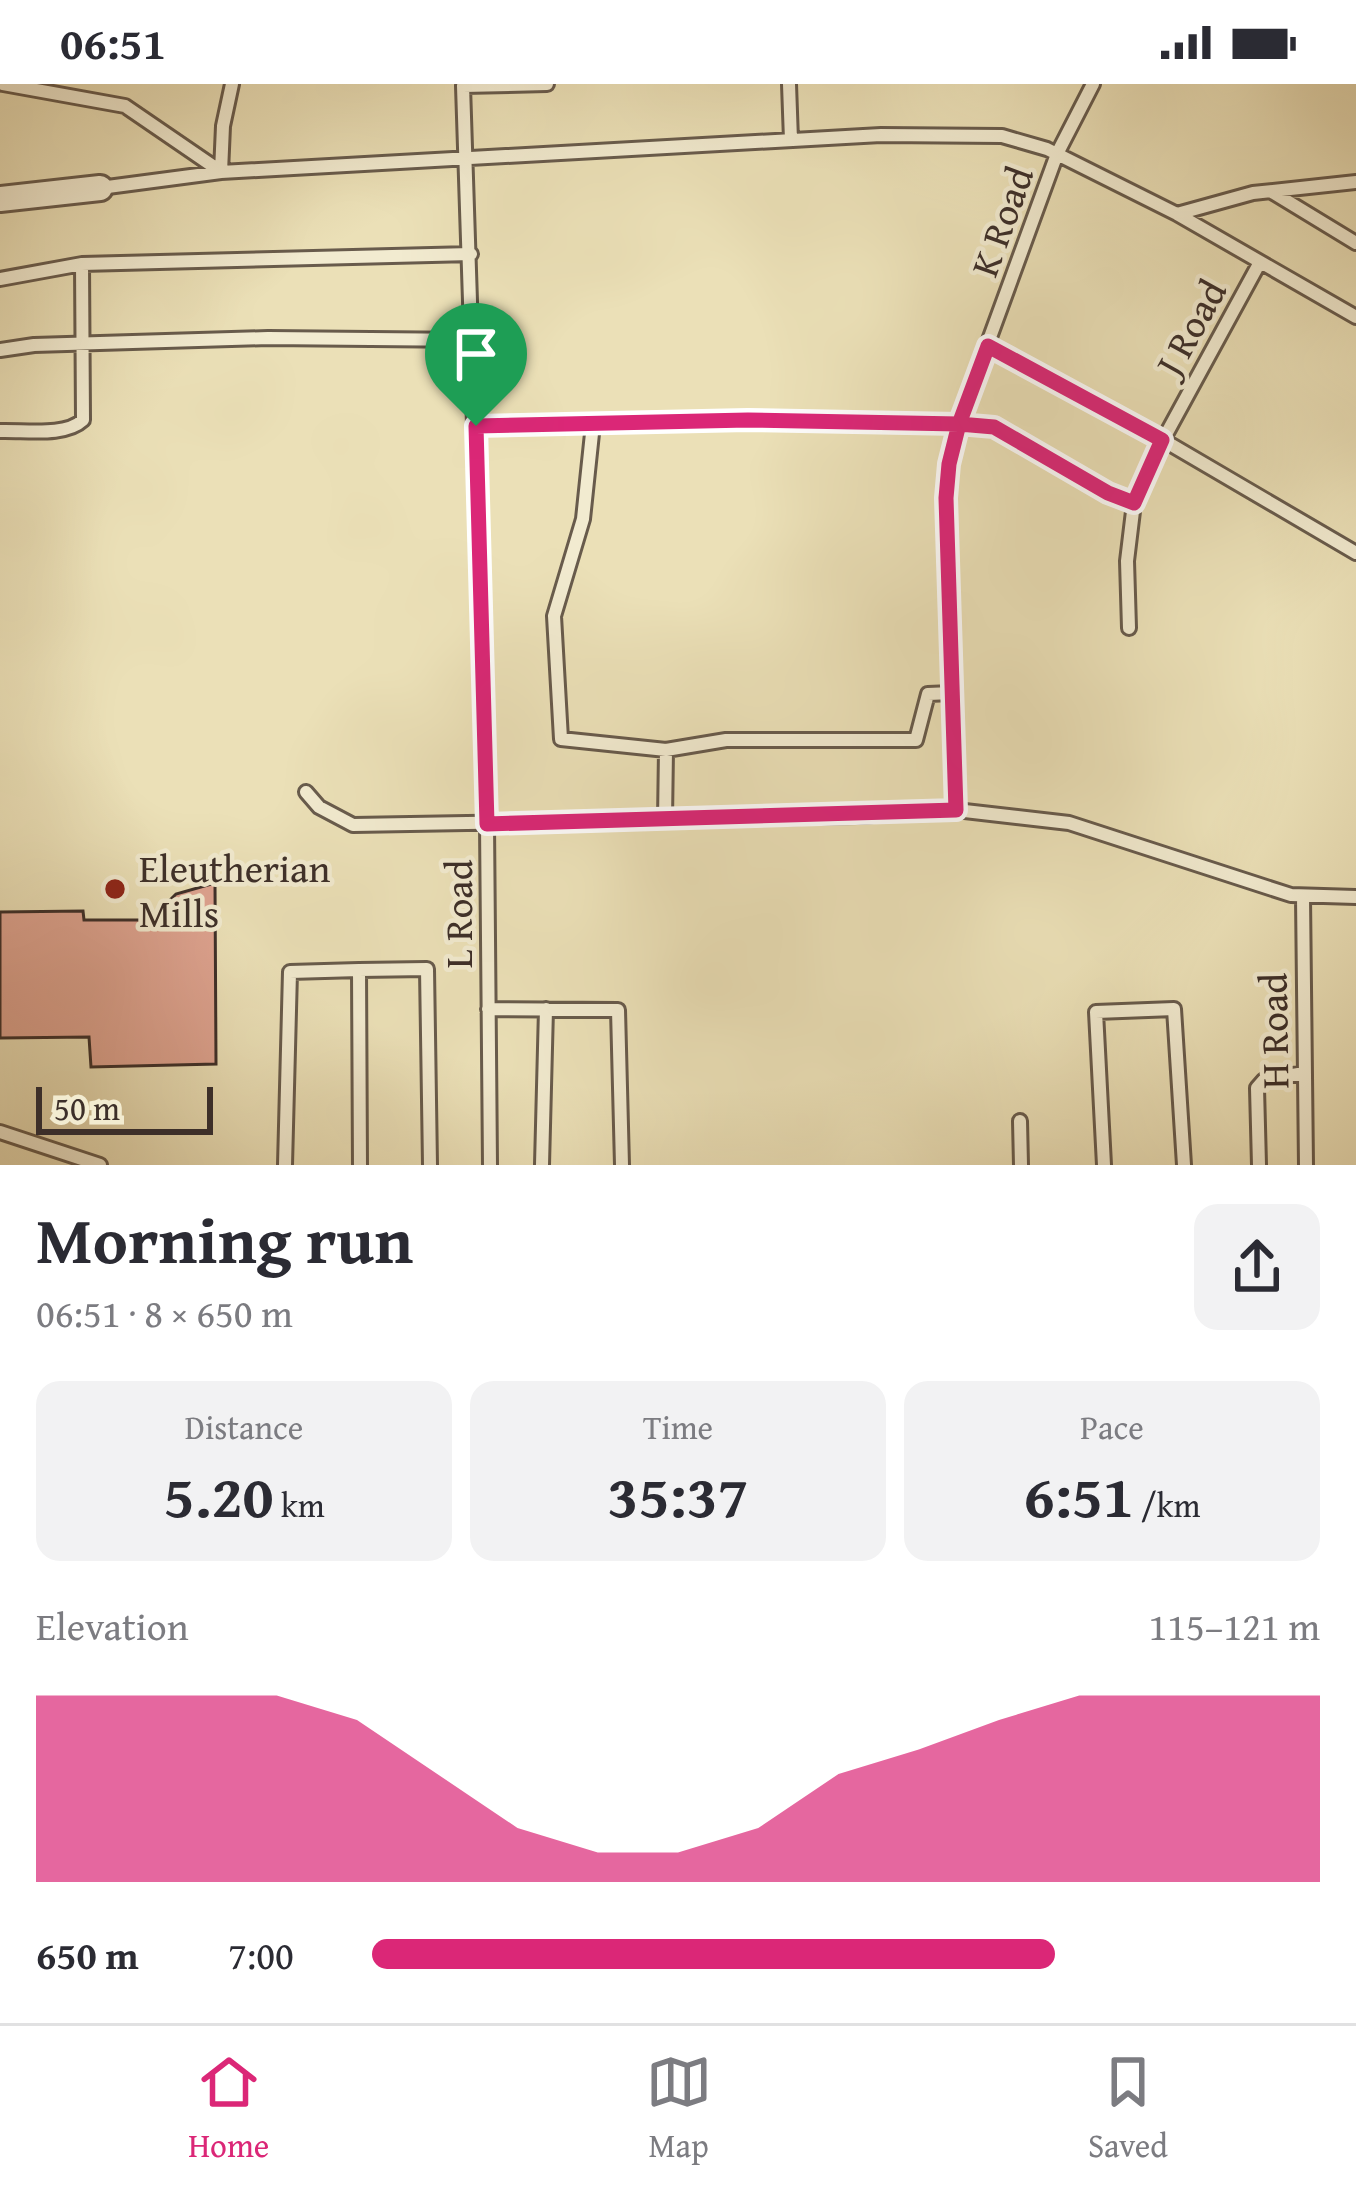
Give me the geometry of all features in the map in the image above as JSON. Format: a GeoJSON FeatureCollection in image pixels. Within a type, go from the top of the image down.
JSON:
{"type":"FeatureCollection","features":[{"type":"Feature","properties":{"kind":"street"},"geometry":{"type":"LineString","coordinates":[[0,199],[100,188]]}},
{"type":"Feature","properties":{"kind":"lane"},"geometry":{"type":"LineString","coordinates":[[2,84],[125,106],[221,172]]}},
{"type":"Feature","properties":{"kind":"lane"},"geometry":{"type":"LineString","coordinates":[[221,172],[223,126],[232,84]]}},
{"type":"Feature","properties":{"kind":"lane"},"geometry":{"type":"LineString","coordinates":[[514,84],[547,84]]}},
{"type":"Feature","properties":{"kind":"lane","name":"L Road"},"geometry":{"type":"LineString","coordinates":[[490,1165],[487,824],[463,86],[514,84]]}},
{"type":"Feature","properties":{"kind":"lane"},"geometry":{"type":"LineString","coordinates":[[789,84],[790,140]]}},
{"type":"Feature","properties":{"kind":"lane","name":"K Road"},"geometry":{"type":"LineString","coordinates":[[956,810],[946,498],[949,464],[959,424],[1057,154],[1093,84]]}},
{"type":"Feature","properties":{"kind":"lane"},"geometry":{"type":"LineString","coordinates":[[100,188],[221,172],[881,135],[1002,136],[1057,154],[1178,214],[1356,316]]}},
{"type":"Feature","properties":{"kind":"lane"},"geometry":{"type":"LineString","coordinates":[[1178,214],[1253,193],[1356,182]]}},
{"type":"Feature","properties":{"kind":"lane"},"geometry":{"type":"LineString","coordinates":[[1272,192],[1356,243]]}},
{"type":"Feature","properties":{"kind":"lane"},"geometry":{"type":"LineString","coordinates":[[0,279],[82,264],[471,254]]}},
{"type":"Feature","properties":{"kind":"lane","name":"J Road"},"geometry":{"type":"LineString","coordinates":[[1129,628],[1128,545],[1134,503],[1162,440],[1260,262]]}},
{"type":"Feature","properties":{"kind":"lane"},"geometry":{"type":"LineString","coordinates":[[0,431],[78,426],[83,420],[82,264]]}},
{"type":"Feature","properties":{"kind":"lane"},"geometry":{"type":"LineString","coordinates":[[0,350],[268,338],[473,340]]}},
{"type":"Feature","properties":{"kind":"lane"},"geometry":{"type":"LineString","coordinates":[[988,346],[1356,553]]}},
{"type":"Feature","properties":{"kind":"lane"},"geometry":{"type":"LineString","coordinates":[[476,426],[748,420],[994,427],[1108,493],[1134,503]]}},
{"type":"Feature","properties":{"kind":"lane"},"geometry":{"type":"LineString","coordinates":[[592,424],[583,519],[554,616],[561,739],[666,750],[726,740],[916,740],[928,694],[952,693]]}},
{"type":"Feature","properties":{"kind":"lane"},"geometry":{"type":"LineString","coordinates":[[665,820],[666,750]]}},
{"type":"Feature","properties":{"kind":"lane"},"geometry":{"type":"LineString","coordinates":[[306,792],[319,807],[353,825],[956,810],[1069,823],[1262,887],[1303,897],[1356,897]]}},
{"type":"Feature","properties":{"kind":"lane","name":"H Road"},"geometry":{"type":"LineString","coordinates":[[1303,897],[1306,1165]]}},
{"type":"Feature","properties":{"kind":"lane"},"geometry":{"type":"LineString","coordinates":[[285,1165],[290,972],[427,968],[430,1165]]}},
{"type":"Feature","properties":{"kind":"lane"},"geometry":{"type":"LineString","coordinates":[[358,970],[360,1165]]}},
{"type":"Feature","properties":{"kind":"lane"},"geometry":{"type":"LineString","coordinates":[[488,1009],[618,1010],[622,1165]]}},
{"type":"Feature","properties":{"kind":"lane"},"geometry":{"type":"LineString","coordinates":[[542,1165],[546,1009]]}},
{"type":"Feature","properties":{"kind":"lane"},"geometry":{"type":"LineString","coordinates":[[1104,1165],[1096,1012],[1174,1009],[1184,1165]]}},
{"type":"Feature","properties":{"kind":"lane"},"geometry":{"type":"LineString","coordinates":[[1259,1165],[1257,1088],[1264,1080],[1304,1073]]}},
{"type":"Feature","properties":{"kind":"lane"},"geometry":{"type":"LineString","coordinates":[[1020,1121],[1021,1165]]}},
{"type":"Feature","properties":{"kind":"lane"},"geometry":{"type":"LineString","coordinates":[[0,1132],[100,1165]]}},
{"type":"Feature","properties":{"kind":"building"},"geometry":{"type":"Polygon","coordinates":[[[215,883],[216,1064],[91,1067],[89,1037],[0,1038],[0,912],[83,911],[84,920],[147,920],[146,924],[176,894],[215,883]]]}},
{"type":"Feature","properties":{"kind":"place","name":"Eleutherian Mills"},"geometry":{"type":"Point","coordinates":[115,889]}},
{"type":"Feature","properties":{"kind":"route"},"geometry":{"type":"LineString","coordinates":[[476,426],[487,824],[956,810],[946,498],[959,424],[994,427],[1108,493],[1134,503],[1162,440],[988,346],[959,424],[748,420],[476,426]]}}]}
